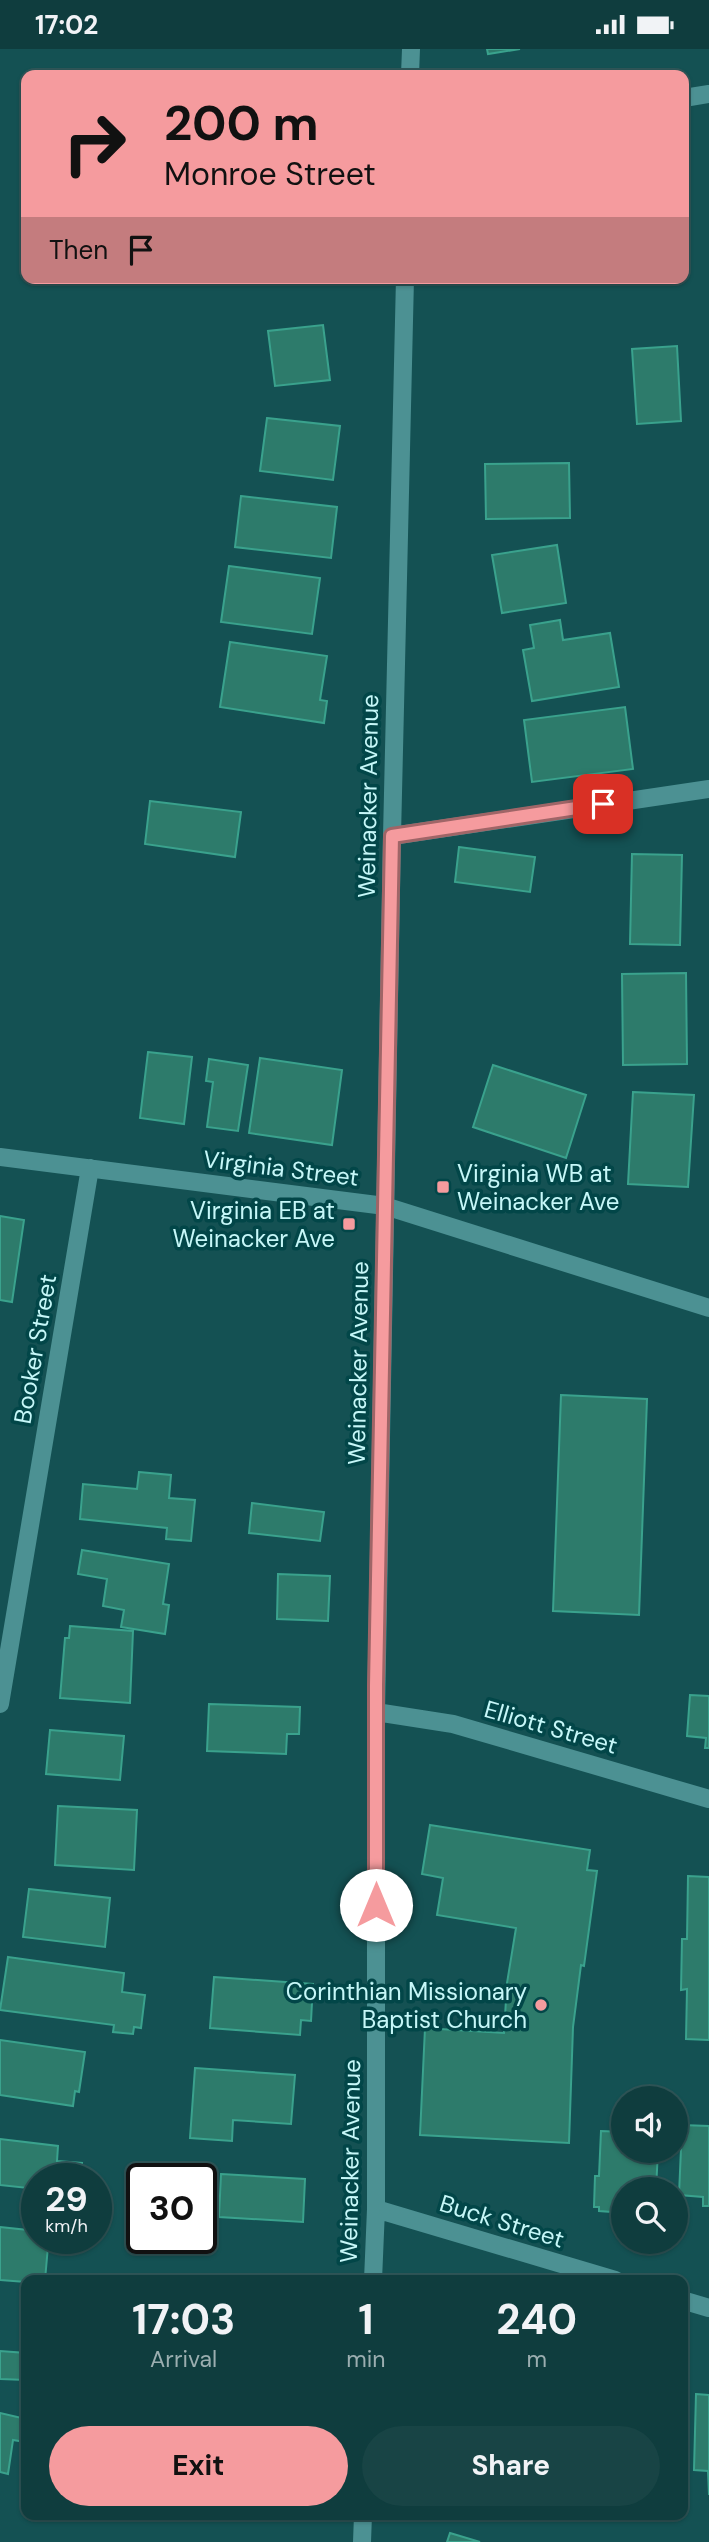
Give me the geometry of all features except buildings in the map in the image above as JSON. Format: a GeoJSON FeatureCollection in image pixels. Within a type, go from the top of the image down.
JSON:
{"type":"FeatureCollection","features":[{"type":"Feature","properties":{"kind":"street"},"geometry":{"type":"LineString","coordinates":[[410,70],[411,49]]}},
{"type":"Feature","properties":{"kind":"street"},"geometry":{"type":"LineString","coordinates":[[689,97],[709,94]]}},
{"type":"Feature","properties":{"kind":"street","name":"Weinacker Avenue"},"geometry":{"type":"LineString","coordinates":[[373,2275],[376,2209],[376,1712],[405,284]]}},
{"type":"Feature","properties":{"kind":"street"},"geometry":{"type":"LineString","coordinates":[[392,836],[709,789]]}},
{"type":"Feature","properties":{"kind":"street","name":"Virginia Street"},"geometry":{"type":"LineString","coordinates":[[0,1157],[385,1206],[709,1308]]}},
{"type":"Feature","properties":{"kind":"street","name":"Booker Street"},"geometry":{"type":"LineString","coordinates":[[0,1704],[90,1168]]}},
{"type":"Feature","properties":{"kind":"street","name":"Elliott Street"},"geometry":{"type":"LineString","coordinates":[[376,1712],[453,1724],[709,1799]]}},
{"type":"Feature","properties":{"kind":"street","name":"Buck Street"},"geometry":{"type":"LineString","coordinates":[[376,2209],[598,2275]]}},
{"type":"Feature","properties":{"kind":"street"},"geometry":{"type":"LineString","coordinates":[[688,2302],[709,2308]]}},
{"type":"Feature","properties":{"kind":"street"},"geometry":{"type":"LineString","coordinates":[[362,2542],[363,2520]]}},
{"type":"Feature","properties":{"kind":"place","name":"Virginia WB at Weinacker Ave"},"geometry":{"type":"Point","coordinates":[443,1187]}},
{"type":"Feature","properties":{"kind":"place","name":"Virginia EB at Weinacker Ave"},"geometry":{"type":"Point","coordinates":[349,1224]}},
{"type":"Feature","properties":{"kind":"place","name":"Corinthian Missionary Baptist Church"},"geometry":{"type":"Point","coordinates":[541,2005]}},
{"type":"Feature","properties":{"kind":"route"},"geometry":{"type":"LineString","coordinates":[[376,1905],[376,1685],[392,836],[603,804]]}}]}
